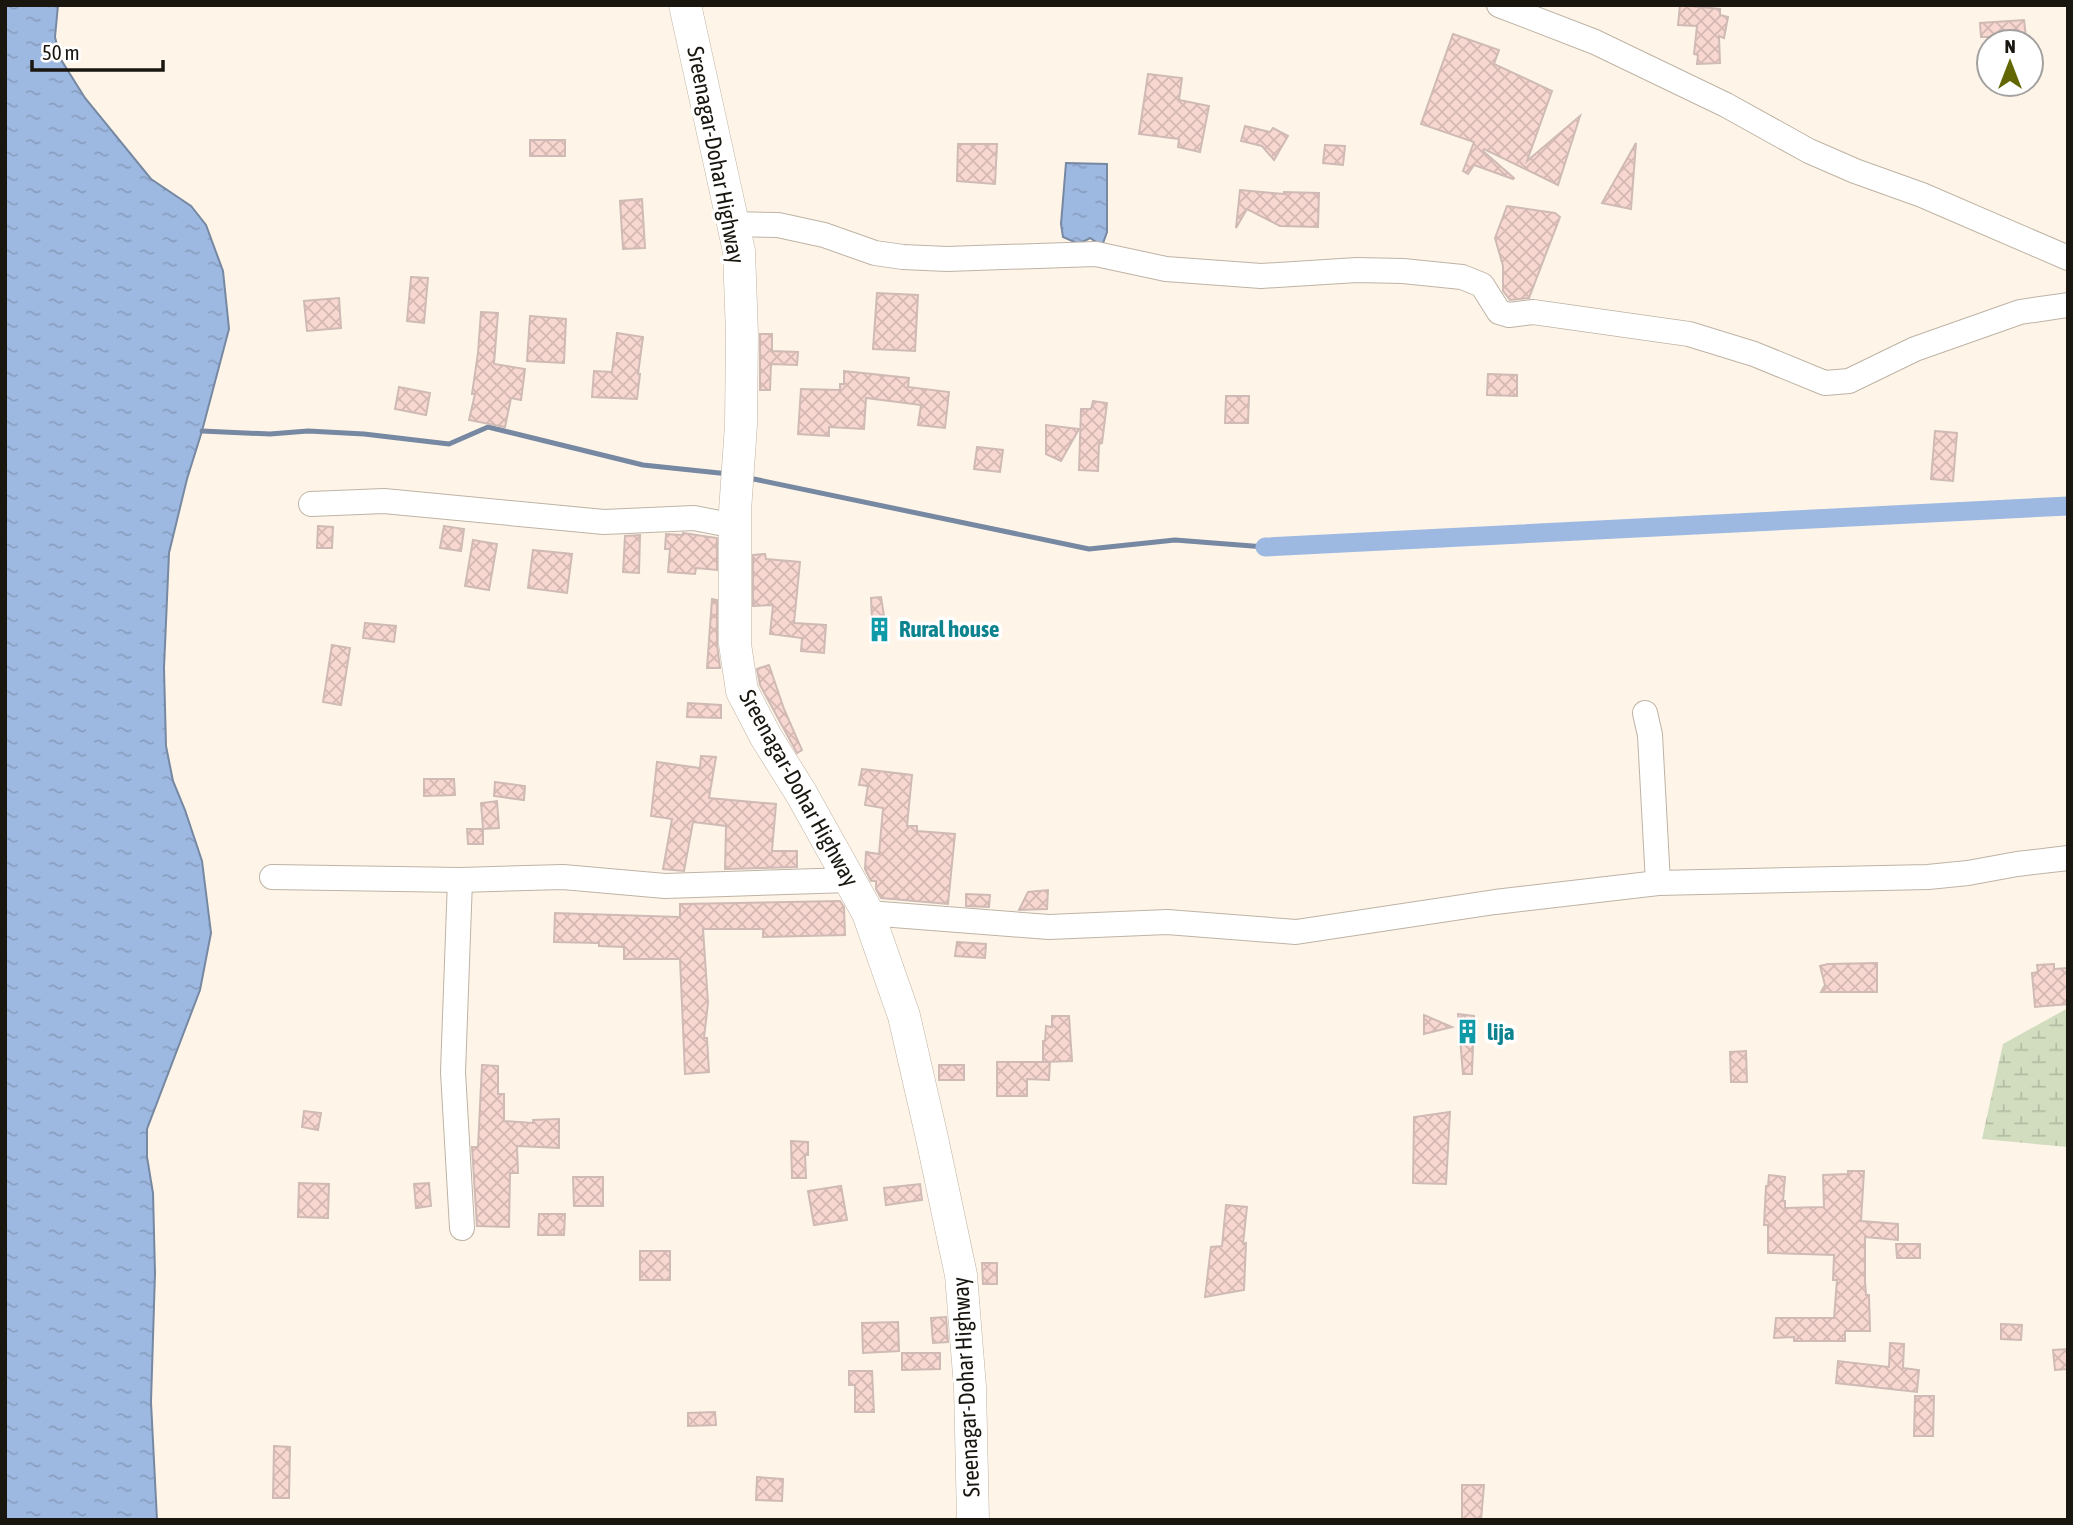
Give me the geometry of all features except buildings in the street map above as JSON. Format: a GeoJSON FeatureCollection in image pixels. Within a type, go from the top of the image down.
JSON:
{"type":"FeatureCollection","features":[{"type":"Feature","properties":{"kind":"main road","name":"Sreenagar-Dohar Highway"},"geometry":{"type":"LineString","coordinates":[[685,5],[739,251],[742,334],[741,425],[735,519],[735,644],[742,691],[867,913],[904,1016],[961,1275],[970,1387],[973,1520]]}},
{"type":"Feature","properties":{"kind":"street"},"geometry":{"type":"LineString","coordinates":[[1499,5],[1595,42],[1726,105],[1809,151],[1855,172],[1922,195],[2068,258]]}},
{"type":"Feature","properties":{"kind":"street"},"geometry":{"type":"LineString","coordinates":[[733,224],[778,225],[824,235],[875,253],[904,257],[947,259],[1096,254],[1166,270],[1261,276],[1357,270],[1462,277],[1482,285],[1499,312],[1509,315],[1534,312],[1689,334],[1754,354],[1825,383],[1849,381],[1915,349],[2008,316],[2068,305]]}},
{"type":"Feature","properties":{"kind":"street"},"geometry":{"type":"LineString","coordinates":[[312,504],[384,501],[604,523],[694,517],[735,519]]}},
{"type":"Feature","properties":{"kind":"street"},"geometry":{"type":"LineString","coordinates":[[1645,713],[1650,735],[1658,883]]}},
{"type":"Feature","properties":{"kind":"street"},"geometry":{"type":"LineString","coordinates":[[867,913],[1049,927],[1167,922],[1296,932],[1495,902],[1658,883],[1928,877],[2068,858]]}},
{"type":"Feature","properties":{"kind":"street"},"geometry":{"type":"LineString","coordinates":[[272,877],[460,880],[563,877],[665,886],[850,880]]}},
{"type":"Feature","properties":{"kind":"street"},"geometry":{"type":"LineString","coordinates":[[460,880],[453,1072],[462,1228]]}},
{"type":"Feature","properties":{"kind":"green space"},"geometry":{"type":"Polygon","coordinates":[[[2068,1008],[2068,1147],[1982,1139],[2003,1044],[2068,1008]]]}},
{"type":"Feature","properties":{"kind":"water"},"geometry":{"type":"Polygon","coordinates":[[[5,5],[58,5],[55,37],[60,58],[85,98],[151,179],[191,206],[206,225],[223,271],[229,329],[169,553],[164,668],[166,746],[173,781],[202,861],[211,933],[200,990],[147,1129],[147,1157],[153,1193],[155,1273],[151,1402],[157,1520],[5,1520],[5,5]]]}},
{"type":"Feature","properties":{"kind":"water"},"geometry":{"type":"Polygon","coordinates":[[[1066,163],[1107,164],[1107,232],[1102,246],[1090,238],[1079,244],[1063,237],[1061,224],[1066,163]]]}},
{"type":"Feature","properties":{"kind":"waterway"},"geometry":{"type":"LineString","coordinates":[[202,431],[270,434],[308,431],[364,434],[449,444],[488,427],[643,465],[729,474]]}},
{"type":"Feature","properties":{"kind":"waterway"},"geometry":{"type":"LineString","coordinates":[[749,478],[1089,549],[1175,540],[1265,547]]}},
{"type":"Feature","properties":{"kind":"waterway"},"geometry":{"type":"LineString","coordinates":[[1265,547],[2068,506]]}},
{"type":"Feature","properties":{"kind":"place","name":"Rural house"},"geometry":{"type":"Point","coordinates":[879,629]}},
{"type":"Feature","properties":{"kind":"place","name":"lija"},"geometry":{"type":"Point","coordinates":[1467,1032]}}]}
